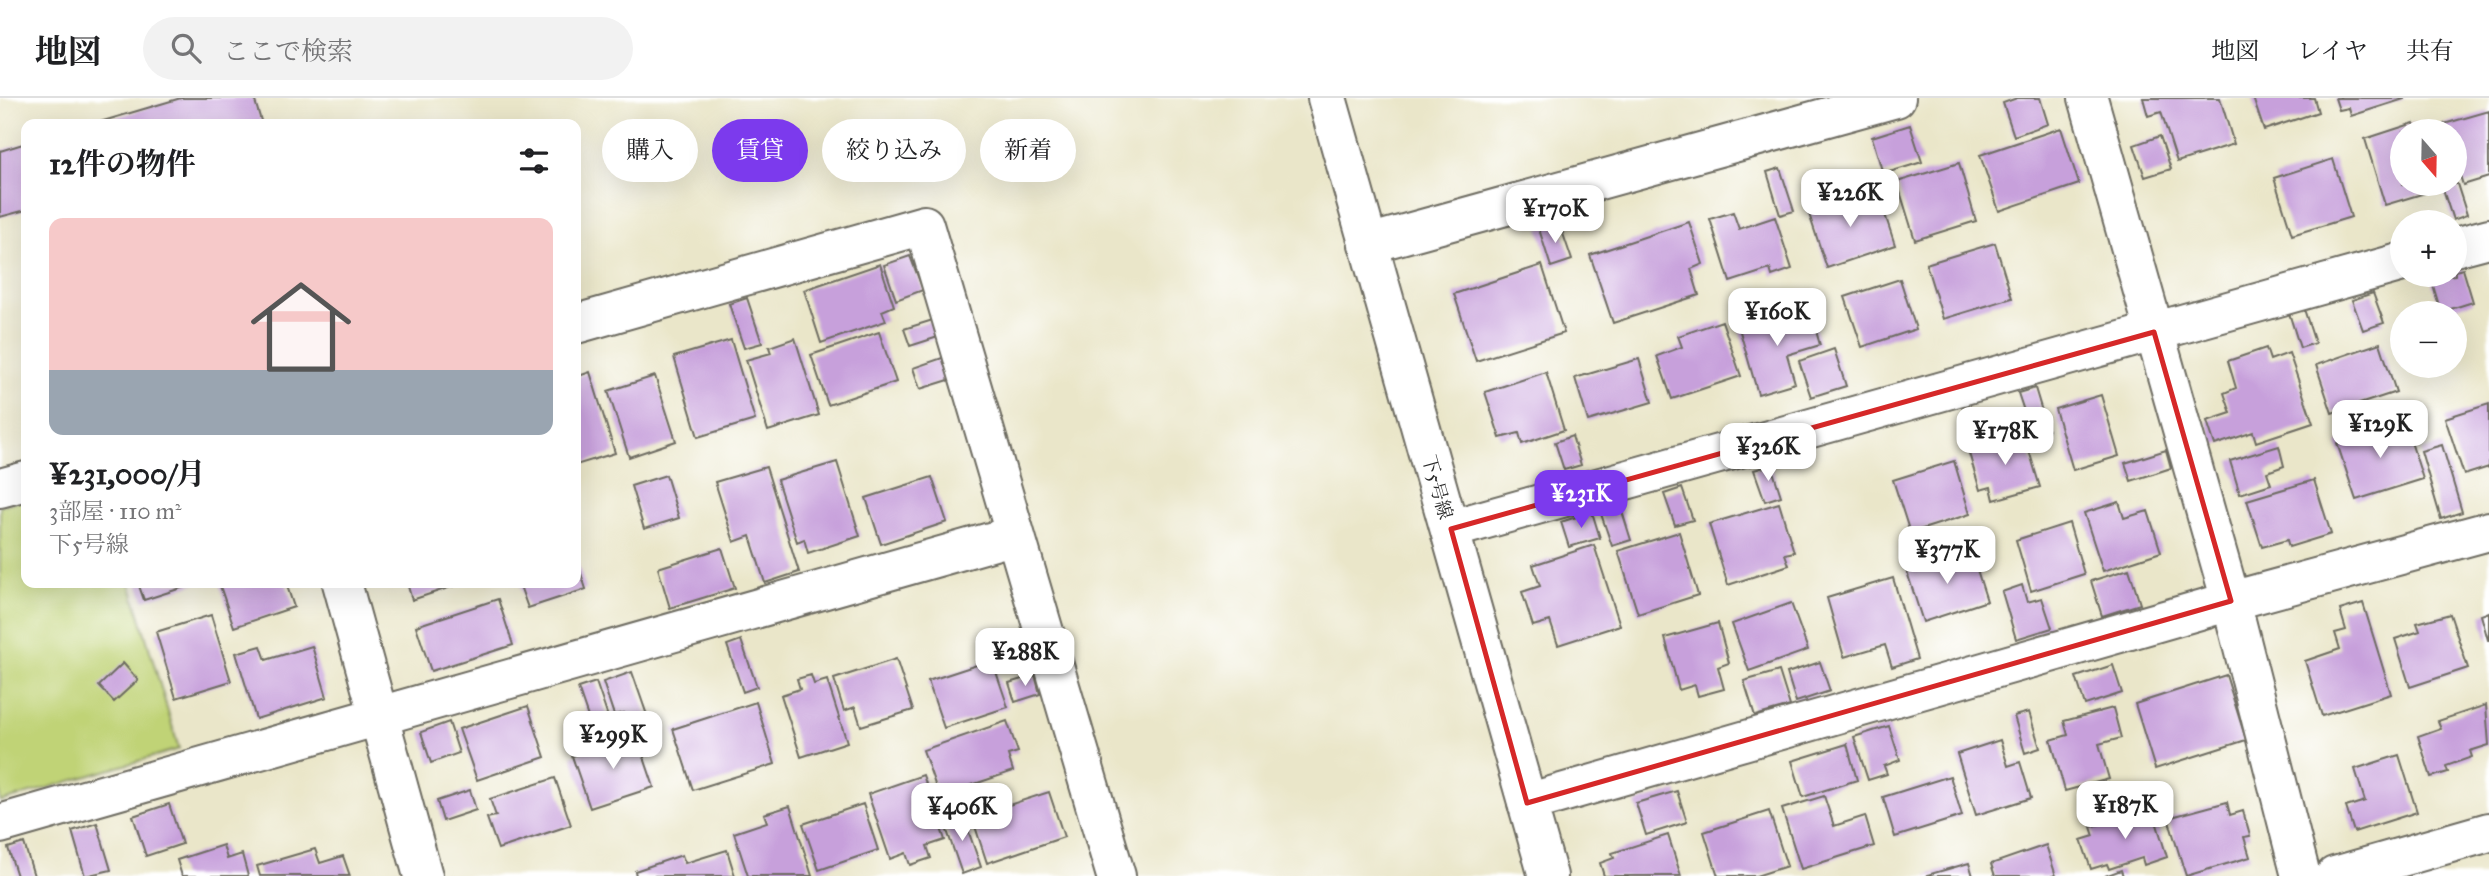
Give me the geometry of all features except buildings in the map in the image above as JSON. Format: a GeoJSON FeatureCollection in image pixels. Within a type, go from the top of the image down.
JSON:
{"type":"FeatureCollection","features":[{"type":"Feature","properties":{"kind":"street","name":"下5号線"},"geometry":{"type":"LineString","coordinates":[[1327,98],[1548,876]]}},
{"type":"Feature","properties":{"kind":"street"},"geometry":{"type":"LineString","coordinates":[[1368,244],[1896,98]]}},
{"type":"Feature","properties":{"kind":"street"},"geometry":{"type":"LineString","coordinates":[[2088,98],[2231,601],[2301,876]]}},
{"type":"Feature","properties":{"kind":"street"},"geometry":{"type":"LineString","coordinates":[[581,323],[925,225],[1015,535],[1104,873]]}},
{"type":"Feature","properties":{"kind":"street"},"geometry":{"type":"LineString","coordinates":[[2467,244],[2489,238]]}},
{"type":"Feature","properties":{"kind":"street"},"geometry":{"type":"LineString","coordinates":[[1451,529],[2390,266]]}},
{"type":"Feature","properties":{"kind":"street"},"geometry":{"type":"LineString","coordinates":[[0,488],[21,482]]}},
{"type":"Feature","properties":{"kind":"street"},"geometry":{"type":"LineString","coordinates":[[1527,803],[2231,601],[2489,531]]}},
{"type":"Feature","properties":{"kind":"street"},"geometry":{"type":"LineString","coordinates":[[0,824],[380,718],[1015,535]]}},
{"type":"Feature","properties":{"kind":"street"},"geometry":{"type":"LineString","coordinates":[[343,588],[423,876]]}},
{"type":"Feature","properties":{"kind":"street"},"geometry":{"type":"LineString","coordinates":[[2335,876],[2489,832]]}},
{"type":"Feature","properties":{"kind":"highlighted area"},"geometry":{"type":"Polygon","coordinates":[[[2154,332],[2231,601],[1527,803],[1451,529],[2154,332]]]}},
{"type":"Feature","properties":{"kind":"green space"},"geometry":{"type":"Polygon","coordinates":[[[21,500],[21,588],[131,588],[179,749],[0,802],[0,506],[21,500]]]}}]}
